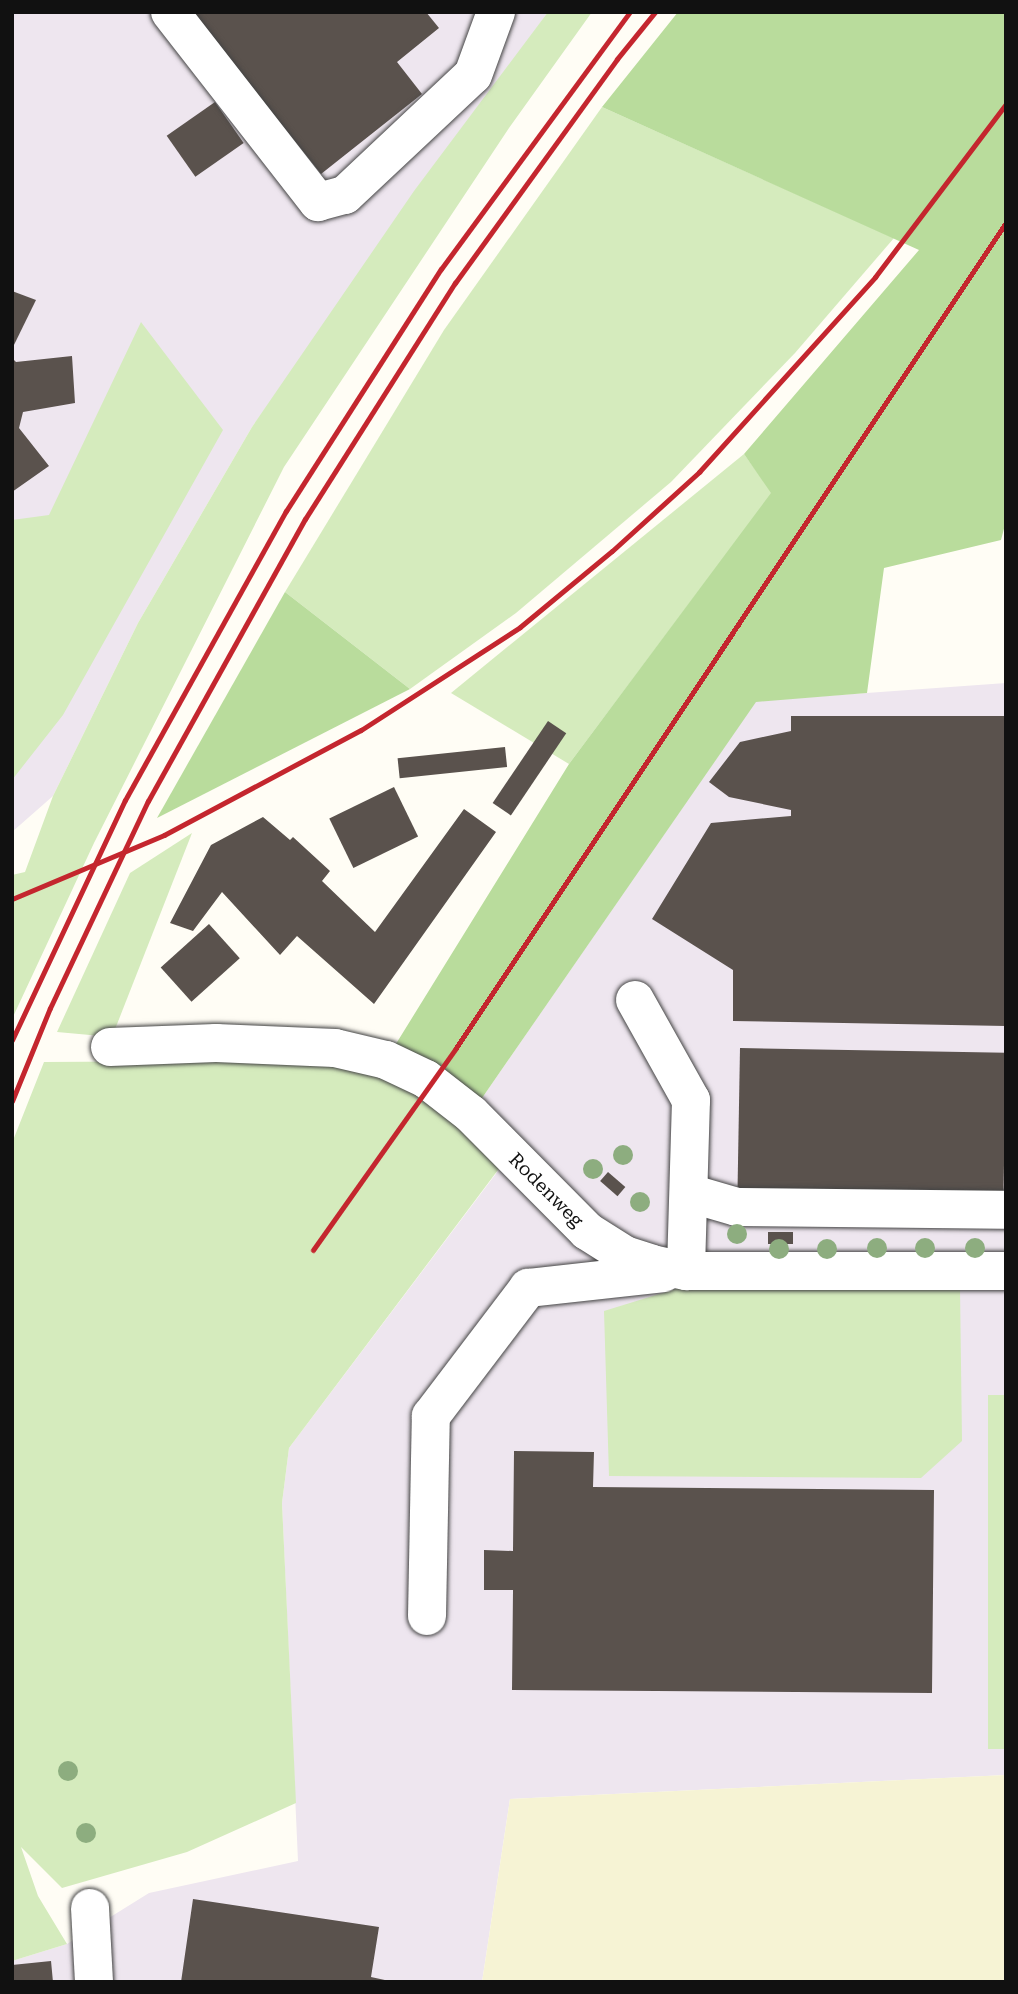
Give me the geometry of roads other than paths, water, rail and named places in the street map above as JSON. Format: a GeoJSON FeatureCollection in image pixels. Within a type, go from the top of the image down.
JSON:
{"type":"FeatureCollection","features":[{"type":"Feature","properties":{"kind":"street"},"geometry":{"type":"LineString","coordinates":[[170,12],[318,202],[345,195],[473,75],[496,12]]}},
{"type":"Feature","properties":{"kind":"street"},"geometry":{"type":"LineString","coordinates":[[427,1616],[431,1416],[528,1288],[686,1270],[691,1100],[635,1000]]}},
{"type":"Feature","properties":{"kind":"street","name":"Rodenweg"},"geometry":{"type":"LineString","coordinates":[[110,1047],[216,1043],[335,1048],[386,1060],[426,1079],[471,1115],[587,1231],[625,1255],[686,1270],[1006,1271]]}},
{"type":"Feature","properties":{"kind":"street"},"geometry":{"type":"LineString","coordinates":[[689,1193],[737,1207],[1006,1210]]}},
{"type":"Feature","properties":{"kind":"street"},"geometry":{"type":"LineString","coordinates":[[90,1908],[94,1982]]}},
{"type":"Feature","properties":{"kind":"railway"},"geometry":{"type":"LineString","coordinates":[[12,1040],[125,800],[286,511],[441,269],[630,12]]}},
{"type":"Feature","properties":{"kind":"railway"},"geometry":{"type":"LineString","coordinates":[[12,1101],[50,1008],[148,801],[305,519],[455,283],[617,59],[655,12]]}},
{"type":"Feature","properties":{"kind":"railway"},"geometry":{"type":"LineString","coordinates":[[12,899],[164,835],[361,730],[520,627],[612,551],[699,472],[875,277],[1006,104]]}},
{"type":"Feature","properties":{"kind":"railway"},"geometry":{"type":"LineString","coordinates":[[313,1250],[456,1048],[1006,222]]}}]}
